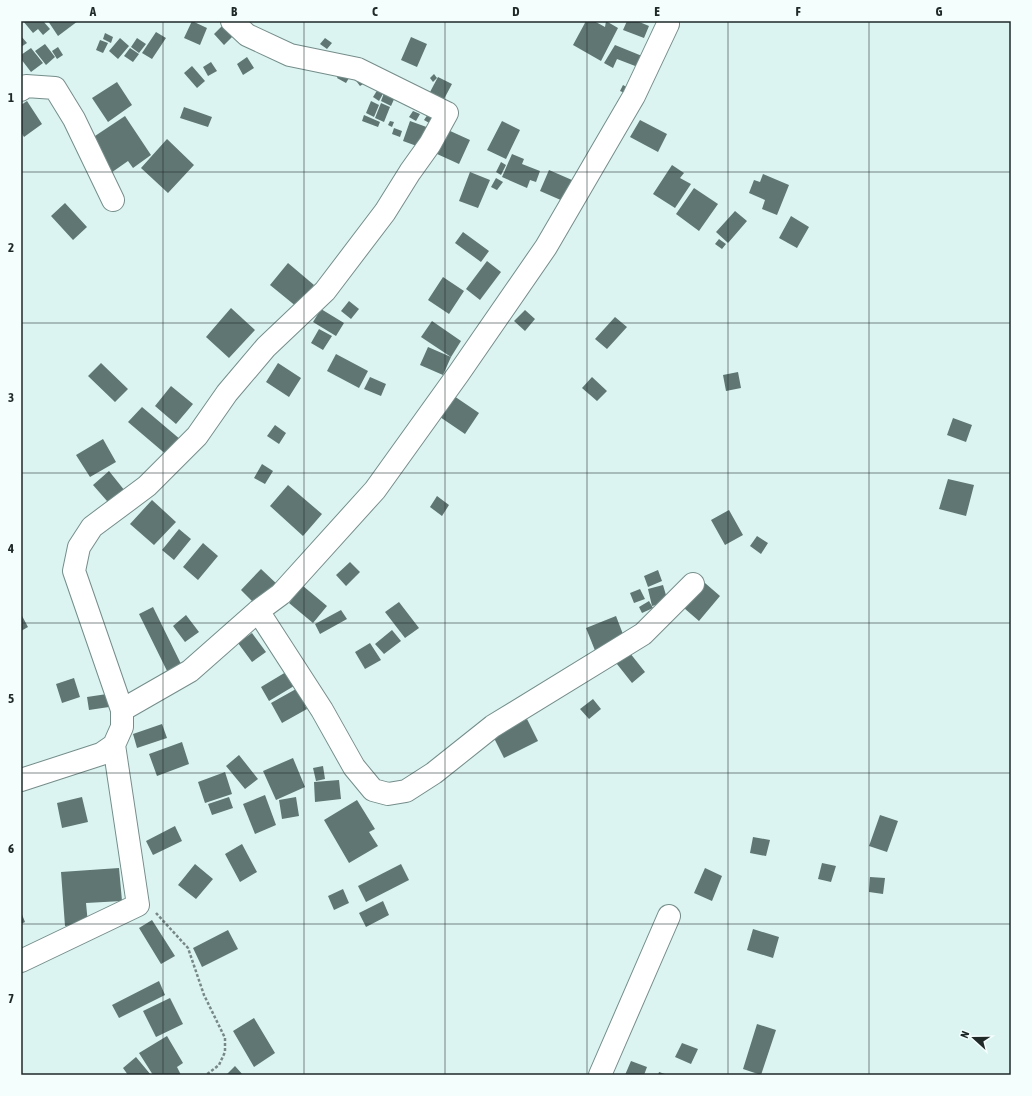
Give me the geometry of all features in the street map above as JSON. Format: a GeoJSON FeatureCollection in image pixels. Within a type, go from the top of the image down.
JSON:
{"type":"FeatureCollection","features":[{"type":"Feature","properties":{"kind":"street"},"geometry":{"type":"LineString","coordinates":[[21,780],[101,754],[114,745],[122,727],[122,710],[74,571],[79,547],[92,527],[147,486],[197,436],[227,393],[266,347],[325,291],[385,212],[410,172],[430,144],[447,113],[358,69],[290,55],[247,35],[232,21]]}},
{"type":"Feature","properties":{"kind":"street"},"geometry":{"type":"LineString","coordinates":[[122,710],[190,671],[258,611],[281,594],[376,490],[546,247],[634,96],[668,24]]}},
{"type":"Feature","properties":{"kind":"street"},"geometry":{"type":"LineString","coordinates":[[21,90],[26,86],[55,88],[74,119],[113,200]]}},
{"type":"Feature","properties":{"kind":"street"},"geometry":{"type":"LineString","coordinates":[[258,611],[322,710],[354,767],[373,790],[388,794],[406,791],[434,773],[494,726],[644,634],[693,584]]}},
{"type":"Feature","properties":{"kind":"street"},"geometry":{"type":"LineString","coordinates":[[21,961],[138,905],[114,745]]}},
{"type":"Feature","properties":{"kind":"street"},"geometry":{"type":"LineString","coordinates":[[600,1075],[669,916]]}},
{"type":"Feature","properties":{"kind":"path"},"geometry":{"type":"LineString","coordinates":[[138,905],[156,912],[188,948],[204,994],[225,1038],[225,1052],[219,1065],[206,1075]]}},
{"type":"Feature","properties":{"kind":"building"},"geometry":{"type":"Polygon","coordinates":[[[23,21],[43,21],[50,29],[43,35],[38,29],[33,33],[23,21]]]}},
{"type":"Feature","properties":{"kind":"building"},"geometry":{"type":"Polygon","coordinates":[[[48,21],[78,21],[58,36],[48,21]]]}},
{"type":"Feature","properties":{"kind":"building"},"geometry":{"type":"Polygon","coordinates":[[[192,21],[207,28],[200,45],[184,38],[192,21]]]}},
{"type":"Feature","properties":{"kind":"building"},"geometry":{"type":"Polygon","coordinates":[[[586,21],[594,21],[605,27],[606,21],[618,28],[601,61],[573,45],[586,21]]]}},
{"type":"Feature","properties":{"kind":"building"},"geometry":{"type":"Polygon","coordinates":[[[627,21],[637,21],[649,26],[644,38],[623,30],[627,21]]]}},
{"type":"Feature","properties":{"kind":"building"},"geometry":{"type":"Polygon","coordinates":[[[223,25],[233,36],[224,45],[214,34],[223,25]]]}},
{"type":"Feature","properties":{"kind":"building"},"geometry":{"type":"Polygon","coordinates":[[[156,32],[166,38],[152,59],[142,53],[156,32]]]}},
{"type":"Feature","properties":{"kind":"building"},"geometry":{"type":"Polygon","coordinates":[[[105,33],[113,37],[111,43],[103,39],[105,33]]]}},
{"type":"Feature","properties":{"kind":"building"},"geometry":{"type":"Polygon","coordinates":[[[21,36],[27,43],[21,47],[21,36]]]}},
{"type":"Feature","properties":{"kind":"building"},"geometry":{"type":"Polygon","coordinates":[[[411,37],[427,44],[417,67],[401,60],[411,37]]]}},
{"type":"Feature","properties":{"kind":"building"},"geometry":{"type":"Polygon","coordinates":[[[120,38],[129,46],[118,59],[109,51],[120,38]]]}},
{"type":"Feature","properties":{"kind":"building"},"geometry":{"type":"Polygon","coordinates":[[[137,38],[146,44],[139,53],[131,47],[137,38]]]}},
{"type":"Feature","properties":{"kind":"building"},"geometry":{"type":"Polygon","coordinates":[[[325,38],[332,43],[327,49],[320,44],[325,38]]]}},
{"type":"Feature","properties":{"kind":"building"},"geometry":{"type":"Polygon","coordinates":[[[100,40],[108,43],[103,53],[96,50],[100,40]]]}},
{"type":"Feature","properties":{"kind":"building"},"geometry":{"type":"Polygon","coordinates":[[[45,44],[55,57],[46,65],[35,51],[45,44]]]}},
{"type":"Feature","properties":{"kind":"building"},"geometry":{"type":"Polygon","coordinates":[[[615,45],[647,58],[643,69],[617,59],[613,68],[604,63],[615,45]]]}},
{"type":"Feature","properties":{"kind":"building"},"geometry":{"type":"Polygon","coordinates":[[[58,47],[63,55],[57,59],[52,51],[58,47]]]}},
{"type":"Feature","properties":{"kind":"building"},"geometry":{"type":"Polygon","coordinates":[[[31,48],[43,63],[31,72],[21,59],[21,55],[31,48]]]}},
{"type":"Feature","properties":{"kind":"building"},"geometry":{"type":"Polygon","coordinates":[[[130,48],[139,54],[133,62],[124,56],[130,48]]]}},
{"type":"Feature","properties":{"kind":"building"},"geometry":{"type":"Polygon","coordinates":[[[247,57],[254,68],[243,75],[237,64],[247,57]]]}},
{"type":"Feature","properties":{"kind":"building"},"geometry":{"type":"Polygon","coordinates":[[[211,62],[217,71],[208,76],[203,67],[211,62]]]}},
{"type":"Feature","properties":{"kind":"building"},"geometry":{"type":"Polygon","coordinates":[[[192,66],[205,81],[197,88],[184,73],[192,66]]]}},
{"type":"Feature","properties":{"kind":"building"},"geometry":{"type":"Polygon","coordinates":[[[342,68],[352,73],[346,83],[337,78],[342,68]]]}},
{"type":"Feature","properties":{"kind":"building"},"geometry":{"type":"Polygon","coordinates":[[[434,74],[437,78],[433,82],[430,78],[434,74]]]}},
{"type":"Feature","properties":{"kind":"building"},"geometry":{"type":"Polygon","coordinates":[[[438,77],[452,84],[444,99],[430,92],[438,77]]]}},
{"type":"Feature","properties":{"kind":"building"},"geometry":{"type":"Polygon","coordinates":[[[354,78],[366,82],[360,86],[354,78]]]}},
{"type":"Feature","properties":{"kind":"building"},"geometry":{"type":"Polygon","coordinates":[[[117,82],[132,105],[108,122],[92,98],[117,82]]]}},
{"type":"Feature","properties":{"kind":"building"},"geometry":{"type":"Polygon","coordinates":[[[623,85],[630,89],[627,94],[620,91],[623,85]]]}},
{"type":"Feature","properties":{"kind":"building"},"geometry":{"type":"Polygon","coordinates":[[[378,89],[384,92],[379,101],[373,97],[378,89]]]}},
{"type":"Feature","properties":{"kind":"building"},"geometry":{"type":"Polygon","coordinates":[[[384,93],[395,97],[391,106],[381,101],[384,93]]]}},
{"type":"Feature","properties":{"kind":"building"},"geometry":{"type":"Polygon","coordinates":[[[27,101],[42,124],[24,137],[21,132],[21,105],[27,101]]]}},
{"type":"Feature","properties":{"kind":"building"},"geometry":{"type":"Polygon","coordinates":[[[371,101],[379,105],[374,117],[366,113],[371,101]]]}},
{"type":"Feature","properties":{"kind":"building"},"geometry":{"type":"Polygon","coordinates":[[[381,103],[390,107],[384,122],[375,118],[381,103]]]}},
{"type":"Feature","properties":{"kind":"building"},"geometry":{"type":"Polygon","coordinates":[[[184,107],[212,117],[208,127],[180,118],[184,107]]]}},
{"type":"Feature","properties":{"kind":"building"},"geometry":{"type":"Polygon","coordinates":[[[413,111],[420,114],[416,121],[409,117],[413,111]]]}},
{"type":"Feature","properties":{"kind":"building"},"geometry":{"type":"Polygon","coordinates":[[[428,114],[435,119],[431,124],[424,120],[428,114]]]}},
{"type":"Feature","properties":{"kind":"building"},"geometry":{"type":"Polygon","coordinates":[[[364,115],[380,122],[378,127],[362,121],[364,115]]]}},
{"type":"Feature","properties":{"kind":"building"},"geometry":{"type":"Polygon","coordinates":[[[125,116],[151,155],[133,168],[128,161],[108,175],[86,142],[125,116]]]}},
{"type":"Feature","properties":{"kind":"building"},"geometry":{"type":"Polygon","coordinates":[[[640,120],[667,134],[658,152],[630,137],[640,120]]]}},
{"type":"Feature","properties":{"kind":"building"},"geometry":{"type":"Polygon","coordinates":[[[390,121],[394,122],[392,127],[388,125],[390,121]]]}},
{"type":"Feature","properties":{"kind":"building"},"geometry":{"type":"Polygon","coordinates":[[[410,121],[432,129],[425,149],[403,141],[410,121]]]}},
{"type":"Feature","properties":{"kind":"building"},"geometry":{"type":"Polygon","coordinates":[[[502,121],[520,130],[506,159],[487,150],[502,121]]]}},
{"type":"Feature","properties":{"kind":"building"},"geometry":{"type":"Polygon","coordinates":[[[394,128],[402,131],[400,137],[392,134],[394,128]]]}},
{"type":"Feature","properties":{"kind":"building"},"geometry":{"type":"Polygon","coordinates":[[[448,130],[470,140],[459,164],[437,154],[448,130]]]}},
{"type":"Feature","properties":{"kind":"building"},"geometry":{"type":"Polygon","coordinates":[[[167,139],[194,165],[168,193],[141,168],[167,139]]]}},
{"type":"Feature","properties":{"kind":"building"},"geometry":{"type":"Polygon","coordinates":[[[512,154],[524,159],[522,164],[540,171],[536,182],[530,180],[527,188],[502,177],[512,154]]]}},
{"type":"Feature","properties":{"kind":"building"},"geometry":{"type":"Polygon","coordinates":[[[501,162],[506,165],[501,175],[496,172],[501,162]]]}},
{"type":"Feature","properties":{"kind":"building"},"geometry":{"type":"Polygon","coordinates":[[[672,165],[684,173],[680,178],[691,184],[675,208],[653,194],[672,165]]]}},
{"type":"Feature","properties":{"kind":"building"},"geometry":{"type":"Polygon","coordinates":[[[549,170],[572,180],[563,201],[540,191],[549,170]]]}},
{"type":"Feature","properties":{"kind":"building"},"geometry":{"type":"Polygon","coordinates":[[[470,172],[490,180],[478,208],[459,201],[470,172]]]}},
{"type":"Feature","properties":{"kind":"building"},"geometry":{"type":"Polygon","coordinates":[[[763,174],[789,185],[777,215],[762,209],[765,200],[749,193],[754,180],[760,182],[763,174]]]}},
{"type":"Feature","properties":{"kind":"building"},"geometry":{"type":"Polygon","coordinates":[[[496,178],[503,182],[497,190],[491,187],[496,178]]]}},
{"type":"Feature","properties":{"kind":"building"},"geometry":{"type":"Polygon","coordinates":[[[694,188],[718,204],[699,231],[676,214],[694,188]]]}},
{"type":"Feature","properties":{"kind":"building"},"geometry":{"type":"Polygon","coordinates":[[[65,203],[87,227],[73,240],[51,216],[65,203]]]}},
{"type":"Feature","properties":{"kind":"building"},"geometry":{"type":"Polygon","coordinates":[[[735,211],[747,221],[728,243],[716,232],[735,211]]]}},
{"type":"Feature","properties":{"kind":"building"},"geometry":{"type":"Polygon","coordinates":[[[791,216],[809,227],[797,248],[779,238],[791,216]]]}},
{"type":"Feature","properties":{"kind":"building"},"geometry":{"type":"Polygon","coordinates":[[[463,232],[489,251],[481,262],[455,243],[463,232]]]}},
{"type":"Feature","properties":{"kind":"building"},"geometry":{"type":"Polygon","coordinates":[[[719,239],[726,244],[722,249],[715,244],[719,239]]]}},
{"type":"Feature","properties":{"kind":"building"},"geometry":{"type":"Polygon","coordinates":[[[487,261],[501,272],[480,300],[466,289],[487,261]]]}},
{"type":"Feature","properties":{"kind":"building"},"geometry":{"type":"Polygon","coordinates":[[[288,263],[314,285],[297,307],[270,285],[288,263]]]}},
{"type":"Feature","properties":{"kind":"building"},"geometry":{"type":"Polygon","coordinates":[[[443,277],[464,291],[449,314],[428,300],[443,277]]]}},
{"type":"Feature","properties":{"kind":"building"},"geometry":{"type":"Polygon","coordinates":[[[349,301],[359,309],[351,319],[341,311],[349,301]]]}},
{"type":"Feature","properties":{"kind":"building"},"geometry":{"type":"Polygon","coordinates":[[[231,308],[255,330],[229,358],[206,337],[231,308]]]}},
{"type":"Feature","properties":{"kind":"building"},"geometry":{"type":"Polygon","coordinates":[[[321,309],[344,323],[336,336],[313,322],[321,309]]]}},
{"type":"Feature","properties":{"kind":"building"},"geometry":{"type":"Polygon","coordinates":[[[525,310],[535,319],[525,331],[514,321],[525,310]]]}},
{"type":"Feature","properties":{"kind":"building"},"geometry":{"type":"Polygon","coordinates":[[[615,317],[627,327],[607,349],[595,339],[615,317]]]}},
{"type":"Feature","properties":{"kind":"building"},"geometry":{"type":"Polygon","coordinates":[[[432,321],[461,341],[451,357],[421,337],[432,321]]]}},
{"type":"Feature","properties":{"kind":"building"},"geometry":{"type":"Polygon","coordinates":[[[319,329],[332,336],[323,350],[311,343],[319,329]]]}},
{"type":"Feature","properties":{"kind":"building"},"geometry":{"type":"Polygon","coordinates":[[[428,347],[451,357],[443,375],[420,365],[428,347]]]}},
{"type":"Feature","properties":{"kind":"building"},"geometry":{"type":"Polygon","coordinates":[[[336,354],[368,371],[359,388],[327,371],[336,354]]]}},
{"type":"Feature","properties":{"kind":"building"},"geometry":{"type":"Polygon","coordinates":[[[101,363],[128,389],[115,402],[88,376],[101,363]]]}},
{"type":"Feature","properties":{"kind":"building"},"geometry":{"type":"Polygon","coordinates":[[[278,363],[301,378],[289,397],[266,382],[278,363]]]}},
{"type":"Feature","properties":{"kind":"building"},"geometry":{"type":"Polygon","coordinates":[[[738,372],[741,388],[726,391],[723,375],[738,372]]]}},
{"type":"Feature","properties":{"kind":"building"},"geometry":{"type":"Polygon","coordinates":[[[370,377],[386,384],[381,396],[364,389],[370,377]]]}},
{"type":"Feature","properties":{"kind":"building"},"geometry":{"type":"Polygon","coordinates":[[[592,377],[607,391],[597,401],[582,388],[592,377]]]}},
{"type":"Feature","properties":{"kind":"building"},"geometry":{"type":"Polygon","coordinates":[[[171,386],[193,404],[176,424],[155,406],[171,386]]]}},
{"type":"Feature","properties":{"kind":"building"},"geometry":{"type":"Polygon","coordinates":[[[454,396],[479,413],[465,434],[440,417],[454,396]]]}},
{"type":"Feature","properties":{"kind":"building"},"geometry":{"type":"Polygon","coordinates":[[[142,407],[181,440],[168,456],[128,422],[142,407]]]}},
{"type":"Feature","properties":{"kind":"building"},"geometry":{"type":"Polygon","coordinates":[[[953,418],[972,425],[966,442],[947,435],[953,418]]]}},
{"type":"Feature","properties":{"kind":"building"},"geometry":{"type":"Polygon","coordinates":[[[275,425],[286,433],[279,444],[267,436],[275,425]]]}},
{"type":"Feature","properties":{"kind":"building"},"geometry":{"type":"Polygon","coordinates":[[[103,439],[116,462],[90,477],[76,455],[103,439]]]}},
{"type":"Feature","properties":{"kind":"building"},"geometry":{"type":"Polygon","coordinates":[[[262,464],[273,471],[265,484],[254,478],[262,464]]]}},
{"type":"Feature","properties":{"kind":"building"},"geometry":{"type":"Polygon","coordinates":[[[109,471],[129,496],[114,509],[93,485],[109,471]]]}},
{"type":"Feature","properties":{"kind":"building"},"geometry":{"type":"Polygon","coordinates":[[[948,479],[974,485],[966,516],[939,509],[948,479]]]}},
{"type":"Feature","properties":{"kind":"building"},"geometry":{"type":"Polygon","coordinates":[[[288,485],[322,514],[303,536],[270,506],[288,485]]]}},
{"type":"Feature","properties":{"kind":"building"},"geometry":{"type":"Polygon","coordinates":[[[437,496],[449,505],[442,516],[430,507],[437,496]]]}},
{"type":"Feature","properties":{"kind":"building"},"geometry":{"type":"Polygon","coordinates":[[[152,500],[176,522],[154,545],[130,524],[152,500]]]}},
{"type":"Feature","properties":{"kind":"building"},"geometry":{"type":"Polygon","coordinates":[[[729,510],[743,535],[725,545],[711,520],[729,510]]]}},
{"type":"Feature","properties":{"kind":"building"},"geometry":{"type":"Polygon","coordinates":[[[179,529],[191,539],[174,560],[162,550],[179,529]]]}},
{"type":"Feature","properties":{"kind":"building"},"geometry":{"type":"Polygon","coordinates":[[[757,536],[768,543],[761,554],[750,546],[757,536]]]}},
{"type":"Feature","properties":{"kind":"building"},"geometry":{"type":"Polygon","coordinates":[[[203,543],[218,556],[198,580],[183,567],[203,543]]]}},
{"type":"Feature","properties":{"kind":"building"},"geometry":{"type":"Polygon","coordinates":[[[350,562],[360,572],[346,586],[336,575],[350,562]]]}},
{"type":"Feature","properties":{"kind":"building"},"geometry":{"type":"Polygon","coordinates":[[[261,569],[279,586],[258,607],[241,590],[261,569]]]}},
{"type":"Feature","properties":{"kind":"building"},"geometry":{"type":"Polygon","coordinates":[[[658,570],[662,581],[648,587],[644,576],[658,570]]]}},
{"type":"Feature","properties":{"kind":"building"},"geometry":{"type":"Polygon","coordinates":[[[705,583],[720,596],[699,621],[684,608],[705,583]]]}},
{"type":"Feature","properties":{"kind":"building"},"geometry":{"type":"Polygon","coordinates":[[[663,585],[668,602],[652,606],[648,589],[663,585]]]}},
{"type":"Feature","properties":{"kind":"building"},"geometry":{"type":"Polygon","coordinates":[[[303,586],[327,606],[313,623],[289,603],[303,586]]]}},
{"type":"Feature","properties":{"kind":"building"},"geometry":{"type":"Polygon","coordinates":[[[640,589],[645,599],[634,603],[630,593],[640,589]]]}},
{"type":"Feature","properties":{"kind":"building"},"geometry":{"type":"Polygon","coordinates":[[[649,601],[653,608],[642,613],[639,607],[649,601]]]}},
{"type":"Feature","properties":{"kind":"building"},"geometry":{"type":"Polygon","coordinates":[[[399,602],[419,628],[405,638],[385,612],[399,602]]]}},
{"type":"Feature","properties":{"kind":"building"},"geometry":{"type":"Polygon","coordinates":[[[153,607],[183,668],[169,675],[139,614],[153,607]]]}},
{"type":"Feature","properties":{"kind":"building"},"geometry":{"type":"Polygon","coordinates":[[[341,610],[347,619],[320,634],[315,624],[341,610]]]}},
{"type":"Feature","properties":{"kind":"building"},"geometry":{"type":"Polygon","coordinates":[[[21,614],[28,627],[21,631],[21,614]]]}},
{"type":"Feature","properties":{"kind":"building"},"geometry":{"type":"Polygon","coordinates":[[[186,615],[199,632],[185,642],[173,626],[186,615]]]}},
{"type":"Feature","properties":{"kind":"building"},"geometry":{"type":"Polygon","coordinates":[[[616,616],[626,642],[596,653],[586,628],[616,616]]]}},
{"type":"Feature","properties":{"kind":"building"},"geometry":{"type":"Polygon","coordinates":[[[392,630],[401,641],[384,654],[375,644],[392,630]]]}},
{"type":"Feature","properties":{"kind":"building"},"geometry":{"type":"Polygon","coordinates":[[[252,633],[266,652],[252,662],[238,643],[252,633]]]}},
{"type":"Feature","properties":{"kind":"building"},"geometry":{"type":"Polygon","coordinates":[[[370,643],[381,660],[365,669],[355,652],[370,643]]]}},
{"type":"Feature","properties":{"kind":"building"},"geometry":{"type":"Polygon","coordinates":[[[626,648],[645,672],[632,683],[613,659],[626,648]]]}},
{"type":"Feature","properties":{"kind":"building"},"geometry":{"type":"Polygon","coordinates":[[[286,672],[294,686],[269,701],[261,687],[286,672]]]}},
{"type":"Feature","properties":{"kind":"building"},"geometry":{"type":"Polygon","coordinates":[[[74,678],[80,697],[62,703],[56,684],[74,678]]]}},
{"type":"Feature","properties":{"kind":"building"},"geometry":{"type":"Polygon","coordinates":[[[296,689],[307,709],[282,723],[271,703],[296,689]]]}},
{"type":"Feature","properties":{"kind":"building"},"geometry":{"type":"Polygon","coordinates":[[[107,694],[109,707],[89,710],[87,697],[107,694]]]}},
{"type":"Feature","properties":{"kind":"building"},"geometry":{"type":"Polygon","coordinates":[[[593,699],[601,709],[589,719],[580,709],[593,699]]]}},
{"type":"Feature","properties":{"kind":"building"},"geometry":{"type":"Polygon","coordinates":[[[527,719],[538,741],[504,758],[493,736],[527,719]]]}},
{"type":"Feature","properties":{"kind":"building"},"geometry":{"type":"Polygon","coordinates":[[[162,724],[167,738],[137,748],[133,734],[162,724]]]}},
{"type":"Feature","properties":{"kind":"building"},"geometry":{"type":"Polygon","coordinates":[[[182,742],[189,764],[157,776],[149,754],[182,742]]]}},
{"type":"Feature","properties":{"kind":"building"},"geometry":{"type":"Polygon","coordinates":[[[239,755],[258,779],[245,789],[226,766],[239,755]]]}},
{"type":"Feature","properties":{"kind":"building"},"geometry":{"type":"Polygon","coordinates":[[[293,758],[305,787],[276,800],[263,771],[293,758]]]}},
{"type":"Feature","properties":{"kind":"building"},"geometry":{"type":"Polygon","coordinates":[[[323,766],[325,779],[316,781],[313,768],[323,766]]]}},
{"type":"Feature","properties":{"kind":"building"},"geometry":{"type":"Polygon","coordinates":[[[225,772],[232,794],[205,803],[198,782],[225,772]]]}},
{"type":"Feature","properties":{"kind":"building"},"geometry":{"type":"Polygon","coordinates":[[[339,780],[341,799],[315,802],[314,782],[339,780]]]}},
{"type":"Feature","properties":{"kind":"building"},"geometry":{"type":"Polygon","coordinates":[[[265,795],[276,825],[255,834],[243,804],[265,795]]]}},
{"type":"Feature","properties":{"kind":"building"},"geometry":{"type":"Polygon","coordinates":[[[82,797],[88,822],[62,828],[57,803],[82,797]]]}},
{"type":"Feature","properties":{"kind":"building"},"geometry":{"type":"Polygon","coordinates":[[[229,797],[233,808],[212,815],[208,804],[229,797]]]}},
{"type":"Feature","properties":{"kind":"building"},"geometry":{"type":"Polygon","coordinates":[[[296,797],[299,816],[282,819],[279,800],[296,797]]]}},
{"type":"Feature","properties":{"kind":"building"},"geometry":{"type":"Polygon","coordinates":[[[357,800],[375,829],[369,832],[378,846],[349,863],[324,820],[357,800]]]}},
{"type":"Feature","properties":{"kind":"building"},"geometry":{"type":"Polygon","coordinates":[[[880,815],[898,821],[887,852],[869,846],[880,815]]]}},
{"type":"Feature","properties":{"kind":"building"},"geometry":{"type":"Polygon","coordinates":[[[175,826],[182,841],[153,855],[146,841],[175,826]]]}},
{"type":"Feature","properties":{"kind":"building"},"geometry":{"type":"Polygon","coordinates":[[[753,837],[770,840],[766,856],[750,853],[753,837]]]}},
{"type":"Feature","properties":{"kind":"building"},"geometry":{"type":"Polygon","coordinates":[[[242,844],[257,872],[240,882],[225,854],[242,844]]]}},
{"type":"Feature","properties":{"kind":"building"},"geometry":{"type":"Polygon","coordinates":[[[822,863],[836,866],[831,882],[818,879],[822,863]]]}},
{"type":"Feature","properties":{"kind":"building"},"geometry":{"type":"Polygon","coordinates":[[[195,864],[213,879],[196,899],[178,885],[195,864]]]}},
{"type":"Feature","properties":{"kind":"building"},"geometry":{"type":"Polygon","coordinates":[[[401,864],[409,880],[366,902],[358,886],[401,864]]]}},
{"type":"Feature","properties":{"kind":"building"},"geometry":{"type":"Polygon","coordinates":[[[119,868],[122,901],[86,903],[88,924],[65,926],[61,872],[119,868]]]}},
{"type":"Feature","properties":{"kind":"building"},"geometry":{"type":"Polygon","coordinates":[[[705,868],[722,876],[712,901],[694,893],[705,868]]]}},
{"type":"Feature","properties":{"kind":"building"},"geometry":{"type":"Polygon","coordinates":[[[870,877],[885,878],[883,894],[869,892],[870,877]]]}},
{"type":"Feature","properties":{"kind":"building"},"geometry":{"type":"Polygon","coordinates":[[[343,889],[349,903],[334,910],[328,896],[343,889]]]}},
{"type":"Feature","properties":{"kind":"building"},"geometry":{"type":"Polygon","coordinates":[[[383,901],[389,915],[366,927],[359,913],[383,901]]]}},
{"type":"Feature","properties":{"kind":"building"},"geometry":{"type":"Polygon","coordinates":[[[21,912],[25,922],[21,924],[21,912]]]}},
{"type":"Feature","properties":{"kind":"building"},"geometry":{"type":"Polygon","coordinates":[[[152,920],[175,956],[161,964],[139,928],[152,920]]]}},
{"type":"Feature","properties":{"kind":"building"},"geometry":{"type":"Polygon","coordinates":[[[753,929],[779,937],[773,958],[747,950],[753,929]]]}},
{"type":"Feature","properties":{"kind":"building"},"geometry":{"type":"Polygon","coordinates":[[[228,930],[238,949],[202,967],[193,948],[228,930]]]}},
{"type":"Feature","properties":{"kind":"building"},"geometry":{"type":"Polygon","coordinates":[[[159,981],[165,995],[119,1018],[112,1005],[159,981]]]}},
{"type":"Feature","properties":{"kind":"building"},"geometry":{"type":"Polygon","coordinates":[[[170,998],[183,1024],[156,1037],[143,1011],[170,998]]]}},
{"type":"Feature","properties":{"kind":"building"},"geometry":{"type":"Polygon","coordinates":[[[254,1018],[275,1053],[254,1067],[233,1031],[254,1018]]]}},
{"type":"Feature","properties":{"kind":"building"},"geometry":{"type":"Polygon","coordinates":[[[757,1024],[776,1030],[761,1075],[743,1069],[757,1024]]]}},
{"type":"Feature","properties":{"kind":"building"},"geometry":{"type":"Polygon","coordinates":[[[167,1036],[183,1063],[177,1067],[181,1075],[153,1075],[139,1053],[167,1036]]]}},
{"type":"Feature","properties":{"kind":"building"},"geometry":{"type":"Polygon","coordinates":[[[682,1043],[698,1049],[691,1064],[675,1057],[682,1043]]]}},
{"type":"Feature","properties":{"kind":"building"},"geometry":{"type":"Polygon","coordinates":[[[136,1057],[151,1075],[128,1075],[123,1068],[136,1057]]]}},
{"type":"Feature","properties":{"kind":"building"},"geometry":{"type":"Polygon","coordinates":[[[631,1061],[647,1067],[644,1075],[625,1075],[631,1061]]]}},
{"type":"Feature","properties":{"kind":"building"},"geometry":{"type":"Polygon","coordinates":[[[235,1066],[243,1075],[226,1075],[235,1066]]]}},
{"type":"Feature","properties":{"kind":"building"},"geometry":{"type":"Polygon","coordinates":[[[659,1072],[668,1075],[658,1075],[659,1072]]]}}]}
